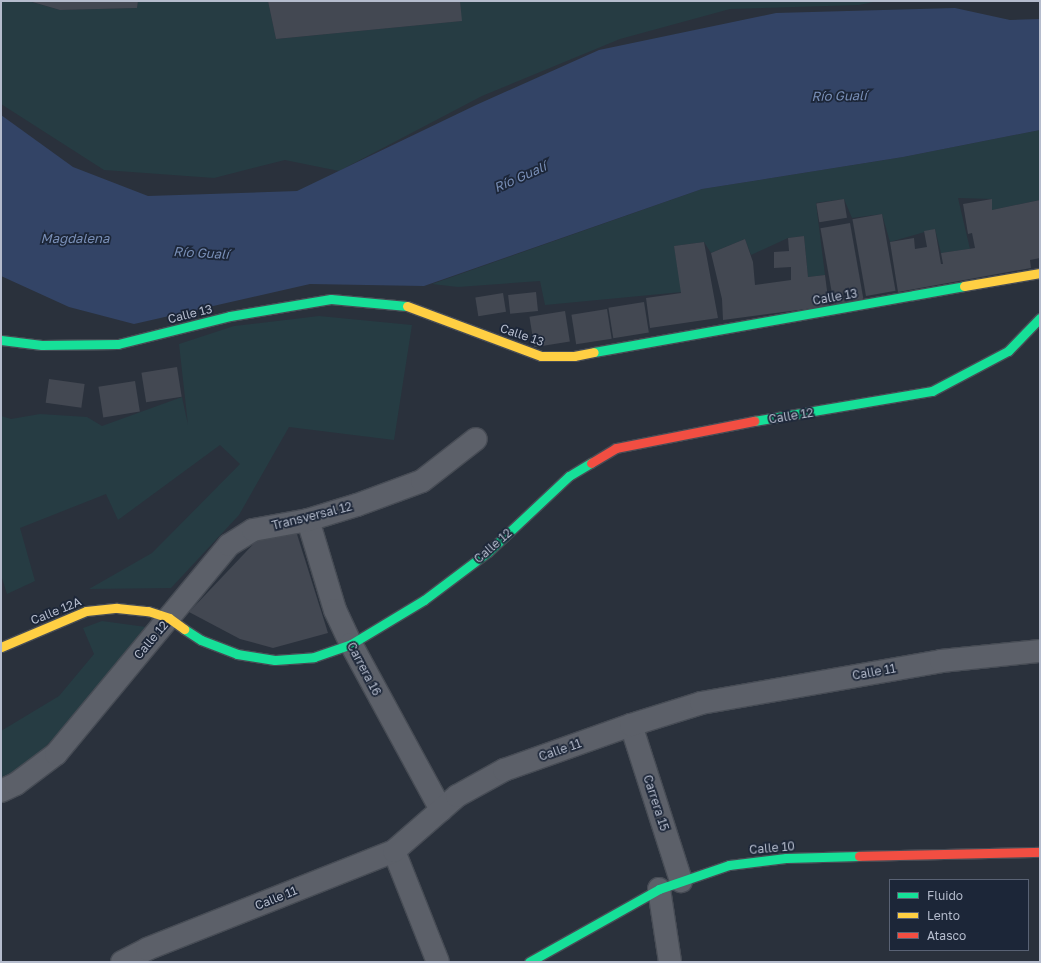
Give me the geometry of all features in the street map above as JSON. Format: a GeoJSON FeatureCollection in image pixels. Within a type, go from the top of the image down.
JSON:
{"type":"FeatureCollection","features":[{"type":"Feature","properties":{"kind":"street","name":"Calle 13"},"geometry":{"type":"LineString","coordinates":[[1,340],[42,345],[118,344],[230,316],[331,299],[409,306],[541,356],[574,356],[1040,273]]}},
{"type":"Feature","properties":{"kind":"street","name":"Calle 12"},"geometry":{"type":"LineString","coordinates":[[1,791],[16,784],[56,754],[169,618],[201,640],[237,654],[268,659],[314,657],[351,644],[436,592],[488,552],[569,476],[616,448],[669,436],[932,391],[1008,351],[1040,318]]}},
{"type":"Feature","properties":{"kind":"street","name":"Transversal 12"},"geometry":{"type":"LineString","coordinates":[[169,618],[229,544],[253,530],[308,520],[357,505],[422,481],[476,439]]}},
{"type":"Feature","properties":{"kind":"street","name":"Carrera 16"},"geometry":{"type":"LineString","coordinates":[[308,520],[335,610],[351,644],[441,810]]}},
{"type":"Feature","properties":{"kind":"street","name":"Calle 12A"},"geometry":{"type":"LineString","coordinates":[[1,647],[86,611],[117,608],[148,611],[169,618]]}},
{"type":"Feature","properties":{"kind":"street","name":"Calle 11"},"geometry":{"type":"LineString","coordinates":[[122,962],[147,949],[394,851],[457,796],[504,770],[631,725],[701,703],[940,660],[1040,651]]}},
{"type":"Feature","properties":{"kind":"street","name":"Carrera 15"},"geometry":{"type":"LineString","coordinates":[[631,725],[681,881]]}},
{"type":"Feature","properties":{"kind":"street"},"geometry":{"type":"LineString","coordinates":[[394,851],[438,962]]}},
{"type":"Feature","properties":{"kind":"street","name":"Calle 10"},"geometry":{"type":"LineString","coordinates":[[529,962],[659,889],[729,865],[786,858],[1040,852]]}},
{"type":"Feature","properties":{"kind":"street"},"geometry":{"type":"LineString","coordinates":[[659,889],[670,962]]}},
{"type":"Feature","properties":{"kind":"shaded area"},"geometry":{"type":"Polygon","coordinates":[[[1,1],[28,1],[60,10],[137,8],[138,1],[268,1],[276,39],[461,21],[460,1],[878,1],[859,5],[730,9],[620,39],[482,96],[339,171],[285,160],[214,178],[104,170],[1,104],[1,1]]]}},
{"type":"Feature","properties":{"kind":"shaded area"},"geometry":{"type":"Polygon","coordinates":[[[1040,130],[1040,200],[992,210],[992,199],[958,198],[970,249],[941,253],[935,229],[890,242],[882,214],[852,218],[844,199],[816,203],[825,275],[808,277],[804,236],[788,238],[751,255],[745,239],[711,253],[704,242],[674,246],[682,292],[545,305],[540,281],[458,287],[432,284],[702,189],[903,157],[1040,130]]]}},
{"type":"Feature","properties":{"kind":"shaded area"},"geometry":{"type":"Polygon","coordinates":[[[319,316],[412,325],[394,440],[289,427],[239,515],[171,588],[89,589],[152,553],[240,464],[220,445],[118,520],[106,494],[20,528],[35,581],[7,594],[1,575],[1,416],[11,419],[40,414],[87,417],[102,426],[182,397],[188,425],[179,344],[234,326],[319,316]]]}},
{"type":"Feature","properties":{"kind":"shaded area"},"geometry":{"type":"Polygon","coordinates":[[[102,621],[146,627],[88,701],[19,775],[1,784],[1,731],[59,696],[94,654],[83,628],[102,621]]]}},
{"type":"Feature","properties":{"kind":"water"},"geometry":{"type":"Polygon","coordinates":[[[955,8],[1010,20],[1040,19],[1040,130],[903,157],[702,189],[424,286],[310,284],[134,324],[69,307],[1,276],[1,115],[73,167],[148,196],[297,191],[476,105],[599,50],[776,13],[955,8]]]}},
{"type":"Feature","properties":{"kind":"building"},"geometry":{"type":"Polygon","coordinates":[[[29,1],[138,1],[137,8],[60,10],[29,1]]]}},
{"type":"Feature","properties":{"kind":"building"},"geometry":{"type":"Polygon","coordinates":[[[268,1],[460,1],[462,21],[276,39],[268,1]]]}},
{"type":"Feature","properties":{"kind":"building"},"geometry":{"type":"Polygon","coordinates":[[[844,199],[847,218],[819,222],[816,203],[844,199]]]}},
{"type":"Feature","properties":{"kind":"building"},"geometry":{"type":"Polygon","coordinates":[[[992,199],[992,210],[1040,200],[1040,258],[1030,260],[1031,268],[898,292],[890,242],[914,238],[915,249],[927,247],[924,231],[935,229],[941,264],[943,264],[941,253],[975,248],[972,233],[968,234],[963,204],[992,199]]]}},
{"type":"Feature","properties":{"kind":"building"},"geometry":{"type":"Polygon","coordinates":[[[882,214],[896,291],[866,296],[852,219],[882,214]]]}},
{"type":"Feature","properties":{"kind":"building"},"geometry":{"type":"Polygon","coordinates":[[[850,223],[863,299],[834,304],[820,228],[850,223]]]}},
{"type":"Feature","properties":{"kind":"building"},"geometry":{"type":"Polygon","coordinates":[[[804,236],[808,277],[825,275],[829,306],[723,320],[722,299],[711,253],[745,239],[753,262],[755,285],[791,280],[791,267],[774,268],[774,252],[789,251],[788,238],[804,236]]]}},
{"type":"Feature","properties":{"kind":"building"},"geometry":{"type":"Polygon","coordinates":[[[704,242],[718,318],[650,328],[646,298],[681,293],[674,246],[704,242]]]}},
{"type":"Feature","properties":{"kind":"building"},"geometry":{"type":"Polygon","coordinates":[[[536,292],[538,311],[510,314],[508,295],[536,292]]]}},
{"type":"Feature","properties":{"kind":"building"},"geometry":{"type":"Polygon","coordinates":[[[503,293],[506,312],[478,316],[475,297],[503,293]]]}},
{"type":"Feature","properties":{"kind":"building"},"geometry":{"type":"Polygon","coordinates":[[[644,302],[649,333],[613,338],[608,308],[644,302]]]}},
{"type":"Feature","properties":{"kind":"building"},"geometry":{"type":"Polygon","coordinates":[[[607,309],[612,339],[576,344],[571,315],[607,309]]]}},
{"type":"Feature","properties":{"kind":"building"},"geometry":{"type":"Polygon","coordinates":[[[565,311],[570,342],[534,347],[529,317],[565,311]]]}},
{"type":"Feature","properties":{"kind":"building"},"geometry":{"type":"Polygon","coordinates":[[[177,367],[182,397],[146,402],[141,373],[177,367]]]}},
{"type":"Feature","properties":{"kind":"building"},"geometry":{"type":"Polygon","coordinates":[[[49,379],[85,384],[81,408],[46,403],[49,379]]]}},
{"type":"Feature","properties":{"kind":"building"},"geometry":{"type":"Polygon","coordinates":[[[135,381],[140,412],[103,417],[98,387],[135,381]]]}},
{"type":"Feature","properties":{"kind":"building"},"geometry":{"type":"Polygon","coordinates":[[[296,531],[328,633],[273,648],[240,639],[189,612],[259,538],[296,531]]]}},
{"type":"Feature","properties":{"kind":"traffic: fast"},"geometry":{"type":"LineString","coordinates":[[594,352],[964,286]]}},
{"type":"Feature","properties":{"kind":"traffic: fast"},"geometry":{"type":"LineString","coordinates":[[1,340],[42,345],[118,344],[230,316],[331,299],[407,306]]}},
{"type":"Feature","properties":{"kind":"traffic: fast"},"geometry":{"type":"LineString","coordinates":[[754,421],[932,391],[1008,351],[1040,318]]}},
{"type":"Feature","properties":{"kind":"traffic: fast"},"geometry":{"type":"LineString","coordinates":[[184,629],[201,640],[237,654],[275,660],[314,657],[351,644],[424,600],[488,552],[569,476],[591,463]]}},
{"type":"Feature","properties":{"kind":"traffic: fast"},"geometry":{"type":"LineString","coordinates":[[529,962],[659,889],[729,865],[786,858],[859,856]]}},
{"type":"Feature","properties":{"kind":"traffic: slow"},"geometry":{"type":"LineString","coordinates":[[964,286],[1040,273]]}},
{"type":"Feature","properties":{"kind":"traffic: slow"},"geometry":{"type":"LineString","coordinates":[[407,306],[541,356],[574,356],[594,352]]}},
{"type":"Feature","properties":{"kind":"traffic: slow"},"geometry":{"type":"LineString","coordinates":[[1,647],[86,611],[117,608],[148,611],[169,618],[184,629]]}},
{"type":"Feature","properties":{"kind":"traffic: jam"},"geometry":{"type":"LineString","coordinates":[[591,463],[616,448],[754,421]]}},
{"type":"Feature","properties":{"kind":"traffic: jam"},"geometry":{"type":"LineString","coordinates":[[859,856],[1040,852]]}},
{"type":"Feature","properties":{"kind":"water label","name":"Río Gualí"},"geometry":{"type":"Point","coordinates":[839,96]}},
{"type":"Feature","properties":{"kind":"water label","name":"Río Gualí"},"geometry":{"type":"Point","coordinates":[520,177]}},
{"type":"Feature","properties":{"kind":"water label","name":"Magdalena"},"geometry":{"type":"Point","coordinates":[75,238]}},
{"type":"Feature","properties":{"kind":"water label","name":"Río Gualí"},"geometry":{"type":"Point","coordinates":[201,253]}}]}
